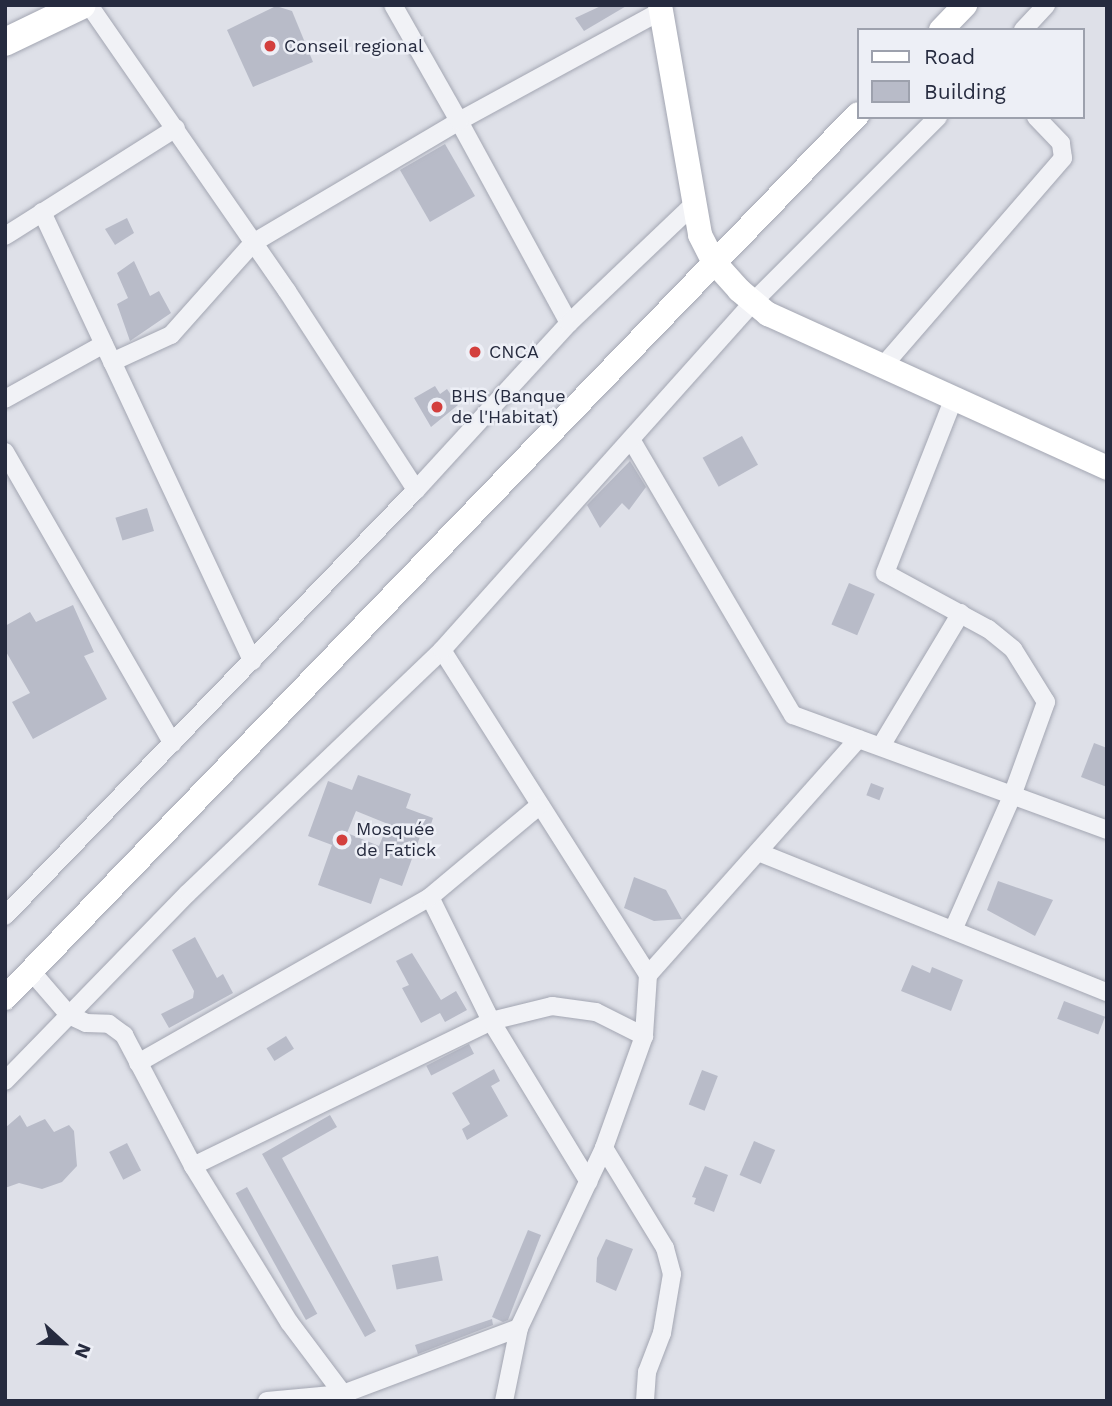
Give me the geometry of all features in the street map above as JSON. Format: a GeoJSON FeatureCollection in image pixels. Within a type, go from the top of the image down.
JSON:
{"type":"FeatureCollection","features":[{"type":"Feature","properties":{"kind":"main road"},"geometry":{"type":"LineString","coordinates":[[5,43],[82,5]]}},
{"type":"Feature","properties":{"kind":"street"},"geometry":{"type":"LineString","coordinates":[[89,5],[176,128],[415,490]]}},
{"type":"Feature","properties":{"kind":"street"},"geometry":{"type":"LineString","coordinates":[[393,5],[569,323]]}},
{"type":"Feature","properties":{"kind":"street"},"geometry":{"type":"LineString","coordinates":[[943,28],[965,5]]}},
{"type":"Feature","properties":{"kind":"street"},"geometry":{"type":"LineString","coordinates":[[1025,28],[1046,5]]}},
{"type":"Feature","properties":{"kind":"street"},"geometry":{"type":"LineString","coordinates":[[112,362],[171,335],[253,243],[459,121],[660,8],[693,205],[700,235],[714,262],[768,314],[1107,468]]}},
{"type":"Feature","properties":{"kind":"street"},"geometry":{"type":"LineString","coordinates":[[5,998],[856,116]]}},
{"type":"Feature","properties":{"kind":"street"},"geometry":{"type":"LineString","coordinates":[[5,1081],[442,650],[753,302],[936,119]]}},
{"type":"Feature","properties":{"kind":"street"},"geometry":{"type":"LineString","coordinates":[[883,366],[1063,158],[1061,143],[1038,119]]}},
{"type":"Feature","properties":{"kind":"street"},"geometry":{"type":"LineString","coordinates":[[5,236],[176,128]]}},
{"type":"Feature","properties":{"kind":"street"},"geometry":{"type":"LineString","coordinates":[[5,916],[415,490],[569,323],[693,205]]}},
{"type":"Feature","properties":{"kind":"street"},"geometry":{"type":"LineString","coordinates":[[42,212],[251,661]]}},
{"type":"Feature","properties":{"kind":"street"},"geometry":{"type":"LineString","coordinates":[[5,399],[104,344]]}},
{"type":"Feature","properties":{"kind":"street"},"geometry":{"type":"LineString","coordinates":[[953,400],[885,573],[961,613],[1013,649],[1046,702],[1012,796],[953,930]]}},
{"type":"Feature","properties":{"kind":"street"},"geometry":{"type":"LineString","coordinates":[[632,440],[793,715],[1107,830]]}},
{"type":"Feature","properties":{"kind":"street"},"geometry":{"type":"LineString","coordinates":[[5,453],[172,743]]}},
{"type":"Feature","properties":{"kind":"street"},"geometry":{"type":"LineString","coordinates":[[881,746],[961,613]]}},
{"type":"Feature","properties":{"kind":"street"},"geometry":{"type":"LineString","coordinates":[[442,650],[648,975],[644,1036],[604,1148],[519,1328],[504,1401]]}},
{"type":"Feature","properties":{"kind":"street"},"geometry":{"type":"LineString","coordinates":[[648,975],[858,738]]}},
{"type":"Feature","properties":{"kind":"street"},"geometry":{"type":"LineString","coordinates":[[138,1063],[430,897],[540,805]]}},
{"type":"Feature","properties":{"kind":"street"},"geometry":{"type":"LineString","coordinates":[[758,852],[1107,992]]}},
{"type":"Feature","properties":{"kind":"street"},"geometry":{"type":"LineString","coordinates":[[430,897],[491,1021],[589,1182]]}},
{"type":"Feature","properties":{"kind":"street"},"geometry":{"type":"LineString","coordinates":[[31,971],[69,1015],[86,1023],[108,1024],[124,1035],[193,1166],[289,1322],[343,1394]]}},
{"type":"Feature","properties":{"kind":"street"},"geometry":{"type":"LineString","coordinates":[[193,1166],[491,1021],[552,1006],[596,1012],[644,1036]]}},
{"type":"Feature","properties":{"kind":"street"},"geometry":{"type":"LineString","coordinates":[[604,1148],[665,1248],[672,1274],[662,1333],[647,1372],[645,1401]]}},
{"type":"Feature","properties":{"kind":"street"},"geometry":{"type":"LineString","coordinates":[[267,1401],[343,1394],[519,1328]]}},
{"type":"Feature","properties":{"kind":"building"},"geometry":{"type":"Polygon","coordinates":[[[603,5],[628,5],[584,31],[575,18],[603,5]]]}},
{"type":"Feature","properties":{"kind":"building","name":"Conseil regional"},"geometry":{"type":"Polygon","coordinates":[[[276,6],[292,11],[313,62],[253,87],[227,30],[276,6]]]}},
{"type":"Feature","properties":{"kind":"building"},"geometry":{"type":"Polygon","coordinates":[[[445,144],[475,196],[430,222],[400,170],[445,144]]]}},
{"type":"Feature","properties":{"kind":"building"},"geometry":{"type":"Polygon","coordinates":[[[127,218],[134,233],[115,245],[105,229],[127,218]]]}},
{"type":"Feature","properties":{"kind":"building"},"geometry":{"type":"Polygon","coordinates":[[[134,261],[150,296],[159,291],[171,313],[130,341],[117,304],[128,298],[117,273],[134,261]]]}},
{"type":"Feature","properties":{"kind":"building","name":"BHS (Banque de l'Habitat)"},"geometry":{"type":"Polygon","coordinates":[[[435,386],[440,394],[447,389],[458,405],[431,427],[414,398],[435,386]]]}},
{"type":"Feature","properties":{"kind":"building"},"geometry":{"type":"Polygon","coordinates":[[[742,436],[758,465],[719,487],[703,458],[742,436]]]}},
{"type":"Feature","properties":{"kind":"building"},"geometry":{"type":"Polygon","coordinates":[[[630,461],[646,487],[629,510],[622,503],[600,528],[587,505],[630,461]]]}},
{"type":"Feature","properties":{"kind":"building"},"geometry":{"type":"Polygon","coordinates":[[[147,508],[154,531],[122,541],[115,518],[147,508]]]}},
{"type":"Feature","properties":{"kind":"building"},"geometry":{"type":"Polygon","coordinates":[[[849,583],[875,594],[857,635],[831,624],[849,583]]]}},
{"type":"Feature","properties":{"kind":"building"},"geometry":{"type":"Polygon","coordinates":[[[73,605],[94,652],[84,656],[107,699],[33,739],[12,702],[30,693],[5,650],[5,626],[30,612],[36,622],[73,605]]]}},
{"type":"Feature","properties":{"kind":"building"},"geometry":{"type":"Polygon","coordinates":[[[1094,743],[1107,748],[1107,787],[1081,777],[1094,743]]]}},
{"type":"Feature","properties":{"kind":"building","name":"Mosquée de Fatick"},"geometry":{"type":"Polygon","coordinates":[[[358,775],[411,794],[406,808],[433,818],[427,836],[421,834],[402,886],[380,878],[371,904],[318,885],[332,845],[308,836],[328,781],[352,790],[358,775]],[[356,811],[347,833],[379,846],[388,824],[356,811]]]}},
{"type":"Feature","properties":{"kind":"building"},"geometry":{"type":"Polygon","coordinates":[[[871,783],[884,788],[879,800],[866,795],[871,783]]]}},
{"type":"Feature","properties":{"kind":"building"},"geometry":{"type":"Polygon","coordinates":[[[634,877],[666,890],[682,919],[654,921],[624,908],[634,877]]]}},
{"type":"Feature","properties":{"kind":"building"},"geometry":{"type":"Polygon","coordinates":[[[998,881],[1053,900],[1035,936],[987,910],[998,881]]]}},
{"type":"Feature","properties":{"kind":"building"},"geometry":{"type":"Polygon","coordinates":[[[195,937],[217,978],[223,974],[233,993],[169,1028],[161,1014],[193,998],[194,991],[172,950],[195,937]]]}},
{"type":"Feature","properties":{"kind":"building"},"geometry":{"type":"Polygon","coordinates":[[[412,953],[441,1000],[456,991],[467,1010],[445,1022],[440,1013],[421,1023],[402,988],[409,985],[396,961],[412,953]]]}},
{"type":"Feature","properties":{"kind":"building"},"geometry":{"type":"Polygon","coordinates":[[[912,965],[930,973],[932,967],[963,980],[951,1011],[901,991],[912,965]]]}},
{"type":"Feature","properties":{"kind":"building"},"geometry":{"type":"Polygon","coordinates":[[[1064,1001],[1105,1017],[1098,1035],[1057,1019],[1064,1001]]]}},
{"type":"Feature","properties":{"kind":"building"},"geometry":{"type":"Polygon","coordinates":[[[286,1036],[294,1049],[274,1061],[266,1048],[286,1036]]]}},
{"type":"Feature","properties":{"kind":"building"},"geometry":{"type":"Polygon","coordinates":[[[469,1044],[474,1054],[431,1076],[426,1066],[469,1044]]]}},
{"type":"Feature","properties":{"kind":"building"},"geometry":{"type":"Polygon","coordinates":[[[494,1069],[500,1081],[491,1086],[508,1116],[467,1140],[462,1129],[470,1124],[452,1093],[494,1069]]]}},
{"type":"Feature","properties":{"kind":"building"},"geometry":{"type":"Polygon","coordinates":[[[702,1070],[718,1076],[705,1111],[689,1105],[702,1070]]]}},
{"type":"Feature","properties":{"kind":"building"},"geometry":{"type":"Polygon","coordinates":[[[20,1115],[27,1127],[45,1119],[54,1132],[69,1125],[74,1131],[77,1166],[62,1182],[42,1189],[19,1183],[5,1188],[5,1128],[20,1115]]]}},
{"type":"Feature","properties":{"kind":"building"},"geometry":{"type":"Polygon","coordinates":[[[330,1115],[337,1127],[282,1158],[376,1331],[365,1337],[262,1154],[330,1115]]]}},
{"type":"Feature","properties":{"kind":"building"},"geometry":{"type":"Polygon","coordinates":[[[754,1141],[775,1150],[761,1184],[740,1175],[754,1141]]]}},
{"type":"Feature","properties":{"kind":"building"},"geometry":{"type":"Polygon","coordinates":[[[127,1143],[141,1171],[123,1180],[109,1152],[127,1143]]]}},
{"type":"Feature","properties":{"kind":"building"},"geometry":{"type":"Polygon","coordinates":[[[705,1166],[728,1175],[714,1212],[694,1204],[696,1198],[692,1197],[705,1166]]]}},
{"type":"Feature","properties":{"kind":"building"},"geometry":{"type":"Polygon","coordinates":[[[247,1187],[317,1314],[306,1320],[236,1193],[247,1187]]]}},
{"type":"Feature","properties":{"kind":"building"},"geometry":{"type":"Polygon","coordinates":[[[528,1230],[541,1235],[508,1320],[503,1322],[492,1317],[528,1230]]]}},
{"type":"Feature","properties":{"kind":"building"},"geometry":{"type":"Polygon","coordinates":[[[606,1239],[633,1249],[616,1291],[596,1282],[597,1258],[606,1239]]]}},
{"type":"Feature","properties":{"kind":"building"},"geometry":{"type":"Polygon","coordinates":[[[438,1256],[443,1281],[397,1290],[392,1265],[438,1256]]]}},
{"type":"Feature","properties":{"kind":"building"},"geometry":{"type":"Polygon","coordinates":[[[492,1319],[493,1325],[418,1354],[415,1345],[492,1319]]]}},
{"type":"Feature","properties":{"kind":"place","name":"Conseil regional"},"geometry":{"type":"Point","coordinates":[270,46]}},
{"type":"Feature","properties":{"kind":"place","name":"CNCA"},"geometry":{"type":"Point","coordinates":[475,352]}},
{"type":"Feature","properties":{"kind":"place","name":"BHS (Banque de l'Habitat)"},"geometry":{"type":"Point","coordinates":[437,407]}},
{"type":"Feature","properties":{"kind":"place","name":"Mosquée de Fatick"},"geometry":{"type":"Point","coordinates":[342,840]}}]}
